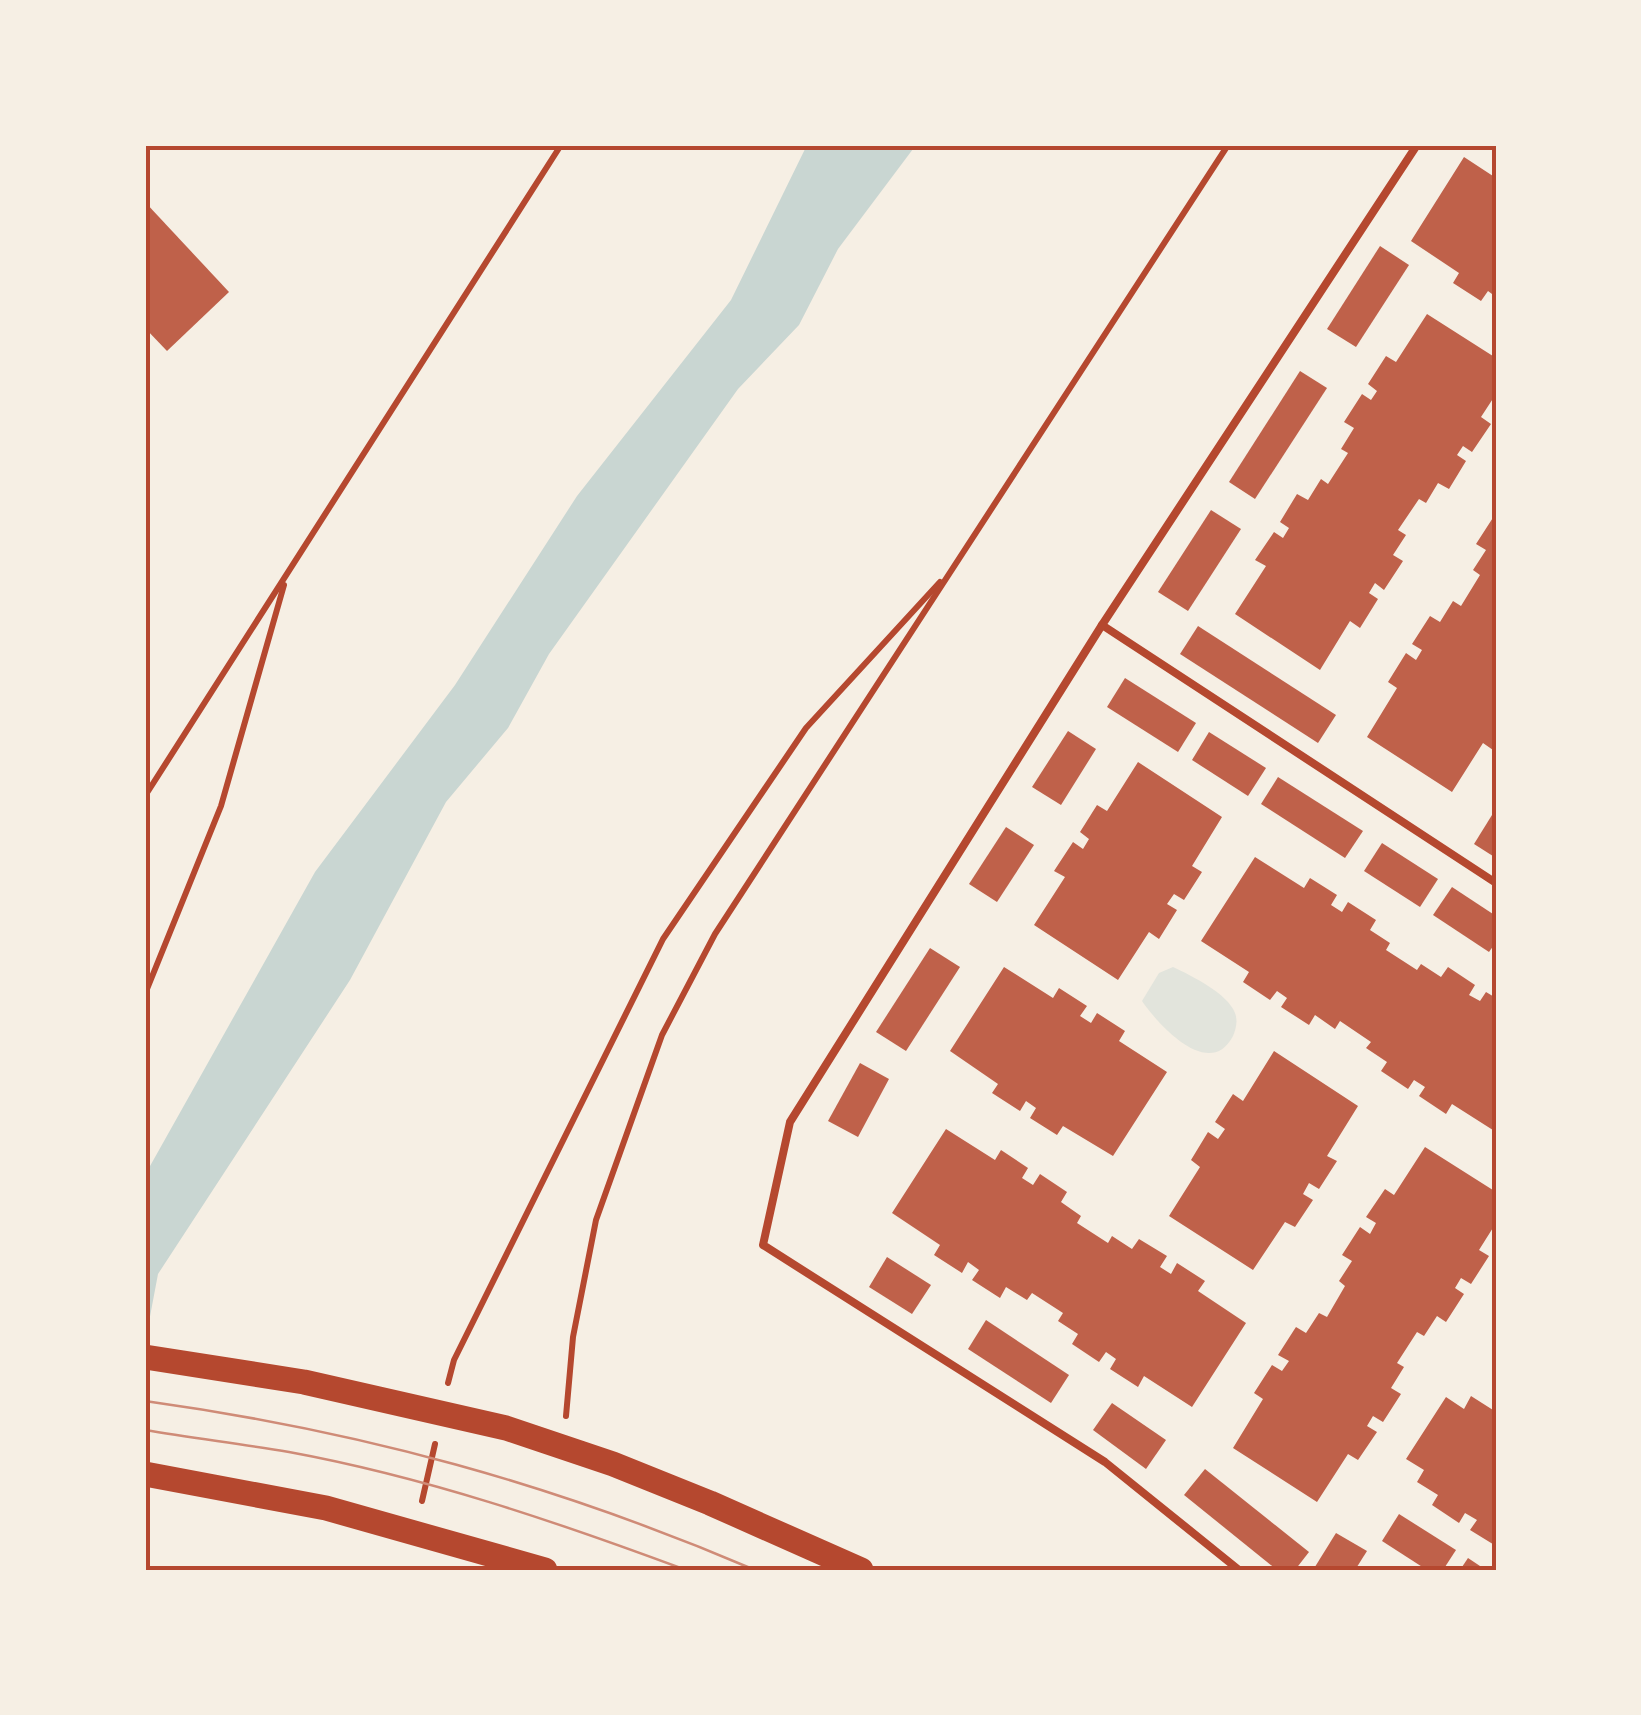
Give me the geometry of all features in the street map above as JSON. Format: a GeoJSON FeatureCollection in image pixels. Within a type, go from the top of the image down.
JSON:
{"type":"FeatureCollection","features":[{"type":"Feature","properties":{"kind":"main road"},"geometry":{"type":"LineString","coordinates":[[145,1356],[304,1382],[506,1428],[710,1503],[862,1570]]}},
{"type":"Feature","properties":{"kind":"main road"},"geometry":{"type":"LineString","coordinates":[[145,1474],[326,1508],[545,1570]]}},
{"type":"Feature","properties":{"kind":"lane"},"geometry":{"type":"LineString","coordinates":[[1239,1570],[1104,1462],[763,1245],[790,1122],[1102,625],[1417,145]]}},
{"type":"Feature","properties":{"kind":"lane"},"geometry":{"type":"LineString","coordinates":[[1102,625],[1496,883]]}},
{"type":"Feature","properties":{"kind":"path"},"geometry":{"type":"LineString","coordinates":[[145,796],[561,145]]}},
{"type":"Feature","properties":{"kind":"path"},"geometry":{"type":"LineString","coordinates":[[561,1446],[573,1336],[596,1220],[662,1035],[715,934],[1228,145]]}},
{"type":"Feature","properties":{"kind":"path"},"geometry":{"type":"LineString","coordinates":[[445,1398],[454,1360],[663,938],[806,728],[953,568]]}},
{"type":"Feature","properties":{"kind":"path"},"geometry":{"type":"LineString","coordinates":[[145,994],[221,806],[287,574]]}},
{"type":"Feature","properties":{"kind":"path"},"geometry":{"type":"LineString","coordinates":[[419,1513],[436,1436]]}},
{"type":"Feature","properties":{"kind":"shaded area"},"geometry":{"type":"Polygon","coordinates":[[[807,145],[916,145],[838,249],[799,325],[738,389],[549,654],[508,728],[446,802],[350,980],[158,1274],[145,1343],[145,1175],[315,872],[455,685],[577,496],[731,300],[807,145]]]}},
{"type":"Feature","properties":{"kind":"shaded area"},"geometry":{"type":"Polygon","coordinates":[[[1173,967],[1208,986],[1231,1006],[1236,1028],[1223,1049],[1211,1053],[1184,1044],[1142,1001],[1159,973],[1173,967]]]}},
{"type":"Feature","properties":{"kind":"building"},"geometry":{"type":"Polygon","coordinates":[[[1464,157],[1496,178],[1496,297],[1488,291],[1481,301],[1453,283],[1459,273],[1411,241],[1464,157]]]}},
{"type":"Feature","properties":{"kind":"building"},"geometry":{"type":"Polygon","coordinates":[[[145,202],[229,292],[167,351],[145,328],[145,202]]]}},
{"type":"Feature","properties":{"kind":"building"},"geometry":{"type":"Polygon","coordinates":[[[1380,246],[1409,265],[1356,347],[1327,329],[1380,246]]]}},
{"type":"Feature","properties":{"kind":"building"},"geometry":{"type":"Polygon","coordinates":[[[1427,314],[1496,358],[1496,394],[1481,417],[1491,424],[1472,452],[1463,446],[1457,455],[1466,461],[1449,489],[1438,483],[1426,503],[1419,499],[1398,530],[1406,535],[1393,555],[1403,561],[1384,590],[1375,583],[1369,593],[1378,599],[1360,628],[1350,621],[1320,670],[1235,614],[1266,566],[1255,560],[1274,532],[1283,538],[1289,528],[1280,522],[1297,494],[1308,500],[1321,479],[1328,484],[1348,453],[1341,449],[1354,428],[1344,422],[1362,394],[1371,400],[1377,391],[1368,384],[1386,356],[1396,362],[1427,314]]]}},
{"type":"Feature","properties":{"kind":"building"},"geometry":{"type":"Polygon","coordinates":[[[1300,371],[1327,388],[1255,499],[1229,482],[1300,371]]]}},
{"type":"Feature","properties":{"kind":"building"},"geometry":{"type":"Polygon","coordinates":[[[1211,510],[1241,529],[1188,611],[1158,592],[1211,510]]]}},
{"type":"Feature","properties":{"kind":"building"},"geometry":{"type":"Polygon","coordinates":[[[1496,513],[1496,744],[1493,750],[1483,743],[1452,792],[1367,737],[1397,688],[1388,682],[1406,653],[1416,660],[1422,650],[1412,644],[1430,616],[1440,622],[1453,601],[1461,606],[1480,575],[1473,570],[1486,550],[1476,544],[1496,513]]]}},
{"type":"Feature","properties":{"kind":"building"},"geometry":{"type":"Polygon","coordinates":[[[1198,626],[1336,715],[1318,743],[1180,654],[1198,626]]]}},
{"type":"Feature","properties":{"kind":"building"},"geometry":{"type":"Polygon","coordinates":[[[1125,678],[1196,723],[1178,752],[1107,707],[1125,678]]]}},
{"type":"Feature","properties":{"kind":"building"},"geometry":{"type":"Polygon","coordinates":[[[1068,731],[1096,749],[1061,805],[1032,787],[1068,731]]]}},
{"type":"Feature","properties":{"kind":"building"},"geometry":{"type":"Polygon","coordinates":[[[1209,732],[1266,768],[1248,796],[1192,760],[1209,732]]]}},
{"type":"Feature","properties":{"kind":"building"},"geometry":{"type":"Polygon","coordinates":[[[1138,762],[1222,817],[1192,866],[1202,872],[1184,900],[1174,894],[1167,904],[1177,910],[1159,939],[1149,932],[1118,980],[1034,925],[1065,877],[1054,871],[1073,842],[1083,849],[1089,839],[1080,832],[1097,805],[1107,811],[1138,762]]]}},
{"type":"Feature","properties":{"kind":"building"},"geometry":{"type":"Polygon","coordinates":[[[1278,777],[1363,831],[1345,858],[1261,804],[1278,777]]]}},
{"type":"Feature","properties":{"kind":"building"},"geometry":{"type":"Polygon","coordinates":[[[1492,815],[1496,817],[1496,858],[1474,844],[1492,815]]]}},
{"type":"Feature","properties":{"kind":"building"},"geometry":{"type":"Polygon","coordinates":[[[1006,827],[1034,845],[997,902],[969,884],[1006,827]]]}},
{"type":"Feature","properties":{"kind":"building"},"geometry":{"type":"Polygon","coordinates":[[[1382,843],[1438,879],[1420,907],[1364,871],[1382,843]]]}},
{"type":"Feature","properties":{"kind":"building"},"geometry":{"type":"Polygon","coordinates":[[[1255,857],[1304,888],[1310,878],[1337,895],[1331,905],[1342,912],[1348,902],[1376,920],[1370,930],[1390,943],[1386,950],[1417,970],[1421,964],[1441,977],[1448,967],[1475,985],[1469,995],[1480,1001],[1486,992],[1496,998],[1496,1132],[1452,1104],[1446,1114],[1419,1096],[1425,1087],[1414,1080],[1408,1089],[1381,1071],[1387,1062],[1366,1048],[1371,1042],[1340,1021],[1335,1029],[1315,1015],[1309,1025],[1281,1007],[1287,998],[1277,991],[1270,1000],[1243,982],[1249,972],[1201,941],[1255,857]]]}},
{"type":"Feature","properties":{"kind":"building"},"geometry":{"type":"Polygon","coordinates":[[[1452,887],[1496,916],[1496,942],[1489,952],[1433,915],[1452,887]]]}},
{"type":"Feature","properties":{"kind":"building"},"geometry":{"type":"Polygon","coordinates":[[[930,948],[960,967],[906,1051],[876,1032],[930,948]]]}},
{"type":"Feature","properties":{"kind":"building"},"geometry":{"type":"Polygon","coordinates":[[[1004,967],[1053,998],[1059,988],[1087,1006],[1080,1016],[1091,1023],[1097,1013],[1125,1031],[1119,1041],[1167,1072],[1113,1156],[1063,1126],[1057,1135],[1030,1118],[1036,1108],[1026,1101],[1020,1111],[992,1093],[998,1084],[950,1051],[1004,967]]]}},
{"type":"Feature","properties":{"kind":"building"},"geometry":{"type":"Polygon","coordinates":[[[1274,1051],[1358,1106],[1327,1156],[1337,1161],[1319,1189],[1309,1183],[1303,1194],[1313,1200],[1295,1227],[1285,1222],[1253,1270],[1169,1216],[1200,1167],[1191,1160],[1208,1132],[1218,1139],[1225,1129],[1215,1122],[1233,1094],[1243,1101],[1274,1051]]]}},
{"type":"Feature","properties":{"kind":"building"},"geometry":{"type":"Polygon","coordinates":[[[860,1063],[889,1079],[858,1137],[828,1121],[860,1063]]]}},
{"type":"Feature","properties":{"kind":"building"},"geometry":{"type":"Polygon","coordinates":[[[946,1129],[995,1160],[1001,1150],[1028,1168],[1022,1178],[1033,1185],[1040,1174],[1067,1192],[1061,1202],[1081,1216],[1077,1223],[1108,1243],[1112,1236],[1132,1249],[1139,1239],[1167,1256],[1160,1267],[1171,1274],[1177,1263],[1205,1281],[1198,1291],[1246,1323],[1192,1407],[1144,1376],[1138,1387],[1110,1369],[1116,1359],[1106,1352],[1099,1362],[1072,1344],[1078,1334],[1058,1321],[1063,1313],[1032,1293],[1027,1300],[1006,1287],[1000,1298],[972,1280],[979,1270],[968,1262],[962,1273],[934,1255],[940,1245],[892,1213],[946,1129]]]}},
{"type":"Feature","properties":{"kind":"building"},"geometry":{"type":"Polygon","coordinates":[[[1425,1147],[1496,1192],[1496,1223],[1479,1250],[1489,1256],[1471,1284],[1461,1278],[1455,1288],[1464,1294],[1446,1322],[1437,1316],[1424,1336],[1417,1332],[1397,1363],[1404,1367],[1391,1388],[1401,1394],[1383,1422],[1373,1416],[1367,1426],[1377,1432],[1358,1460],[1348,1454],[1317,1502],[1233,1448],[1263,1399],[1254,1393],[1272,1365],[1282,1371],[1289,1361],[1278,1355],[1296,1327],[1306,1333],[1319,1313],[1327,1317],[1345,1286],[1339,1281],[1352,1261],[1342,1255],[1360,1227],[1370,1234],[1376,1223],[1366,1217],[1385,1189],[1394,1195],[1425,1147]]]}},
{"type":"Feature","properties":{"kind":"building"},"geometry":{"type":"Polygon","coordinates":[[[887,1257],[931,1285],[912,1314],[869,1287],[887,1257]]]}},
{"type":"Feature","properties":{"kind":"building"},"geometry":{"type":"Polygon","coordinates":[[[986,1320],[1069,1375],[1051,1403],[968,1349],[986,1320]]]}},
{"type":"Feature","properties":{"kind":"building"},"geometry":{"type":"Polygon","coordinates":[[[1471,1396],[1493,1410],[1496,1405],[1496,1546],[1470,1530],[1477,1520],[1465,1513],[1459,1523],[1432,1505],[1438,1495],[1417,1482],[1424,1470],[1406,1459],[1446,1397],[1464,1409],[1471,1396]]]}},
{"type":"Feature","properties":{"kind":"building"},"geometry":{"type":"Polygon","coordinates":[[[1112,1403],[1166,1440],[1146,1469],[1093,1430],[1112,1403]]]}},
{"type":"Feature","properties":{"kind":"building"},"geometry":{"type":"Polygon","coordinates":[[[1205,1469],[1309,1552],[1295,1570],[1277,1570],[1184,1495],[1205,1469]]]}},
{"type":"Feature","properties":{"kind":"building"},"geometry":{"type":"Polygon","coordinates":[[[1399,1514],[1456,1550],[1443,1570],[1427,1570],[1382,1541],[1399,1514]]]}},
{"type":"Feature","properties":{"kind":"building"},"geometry":{"type":"Polygon","coordinates":[[[1336,1533],[1367,1551],[1355,1570],[1313,1570],[1336,1533]]]}},
{"type":"Feature","properties":{"kind":"building"},"geometry":{"type":"Polygon","coordinates":[[[1468,1558],[1486,1570],[1460,1570],[1468,1558]]]}},
{"type":"Feature","properties":{"kind":"tram line"},"geometry":{"type":"LineString","coordinates":[[145,1401],[303,1428],[456,1464],[605,1512],[755,1570]]}},
{"type":"Feature","properties":{"kind":"tram line"},"geometry":{"type":"LineString","coordinates":[[145,1430],[289,1452],[390,1474],[540,1518],[686,1570]]}}]}
